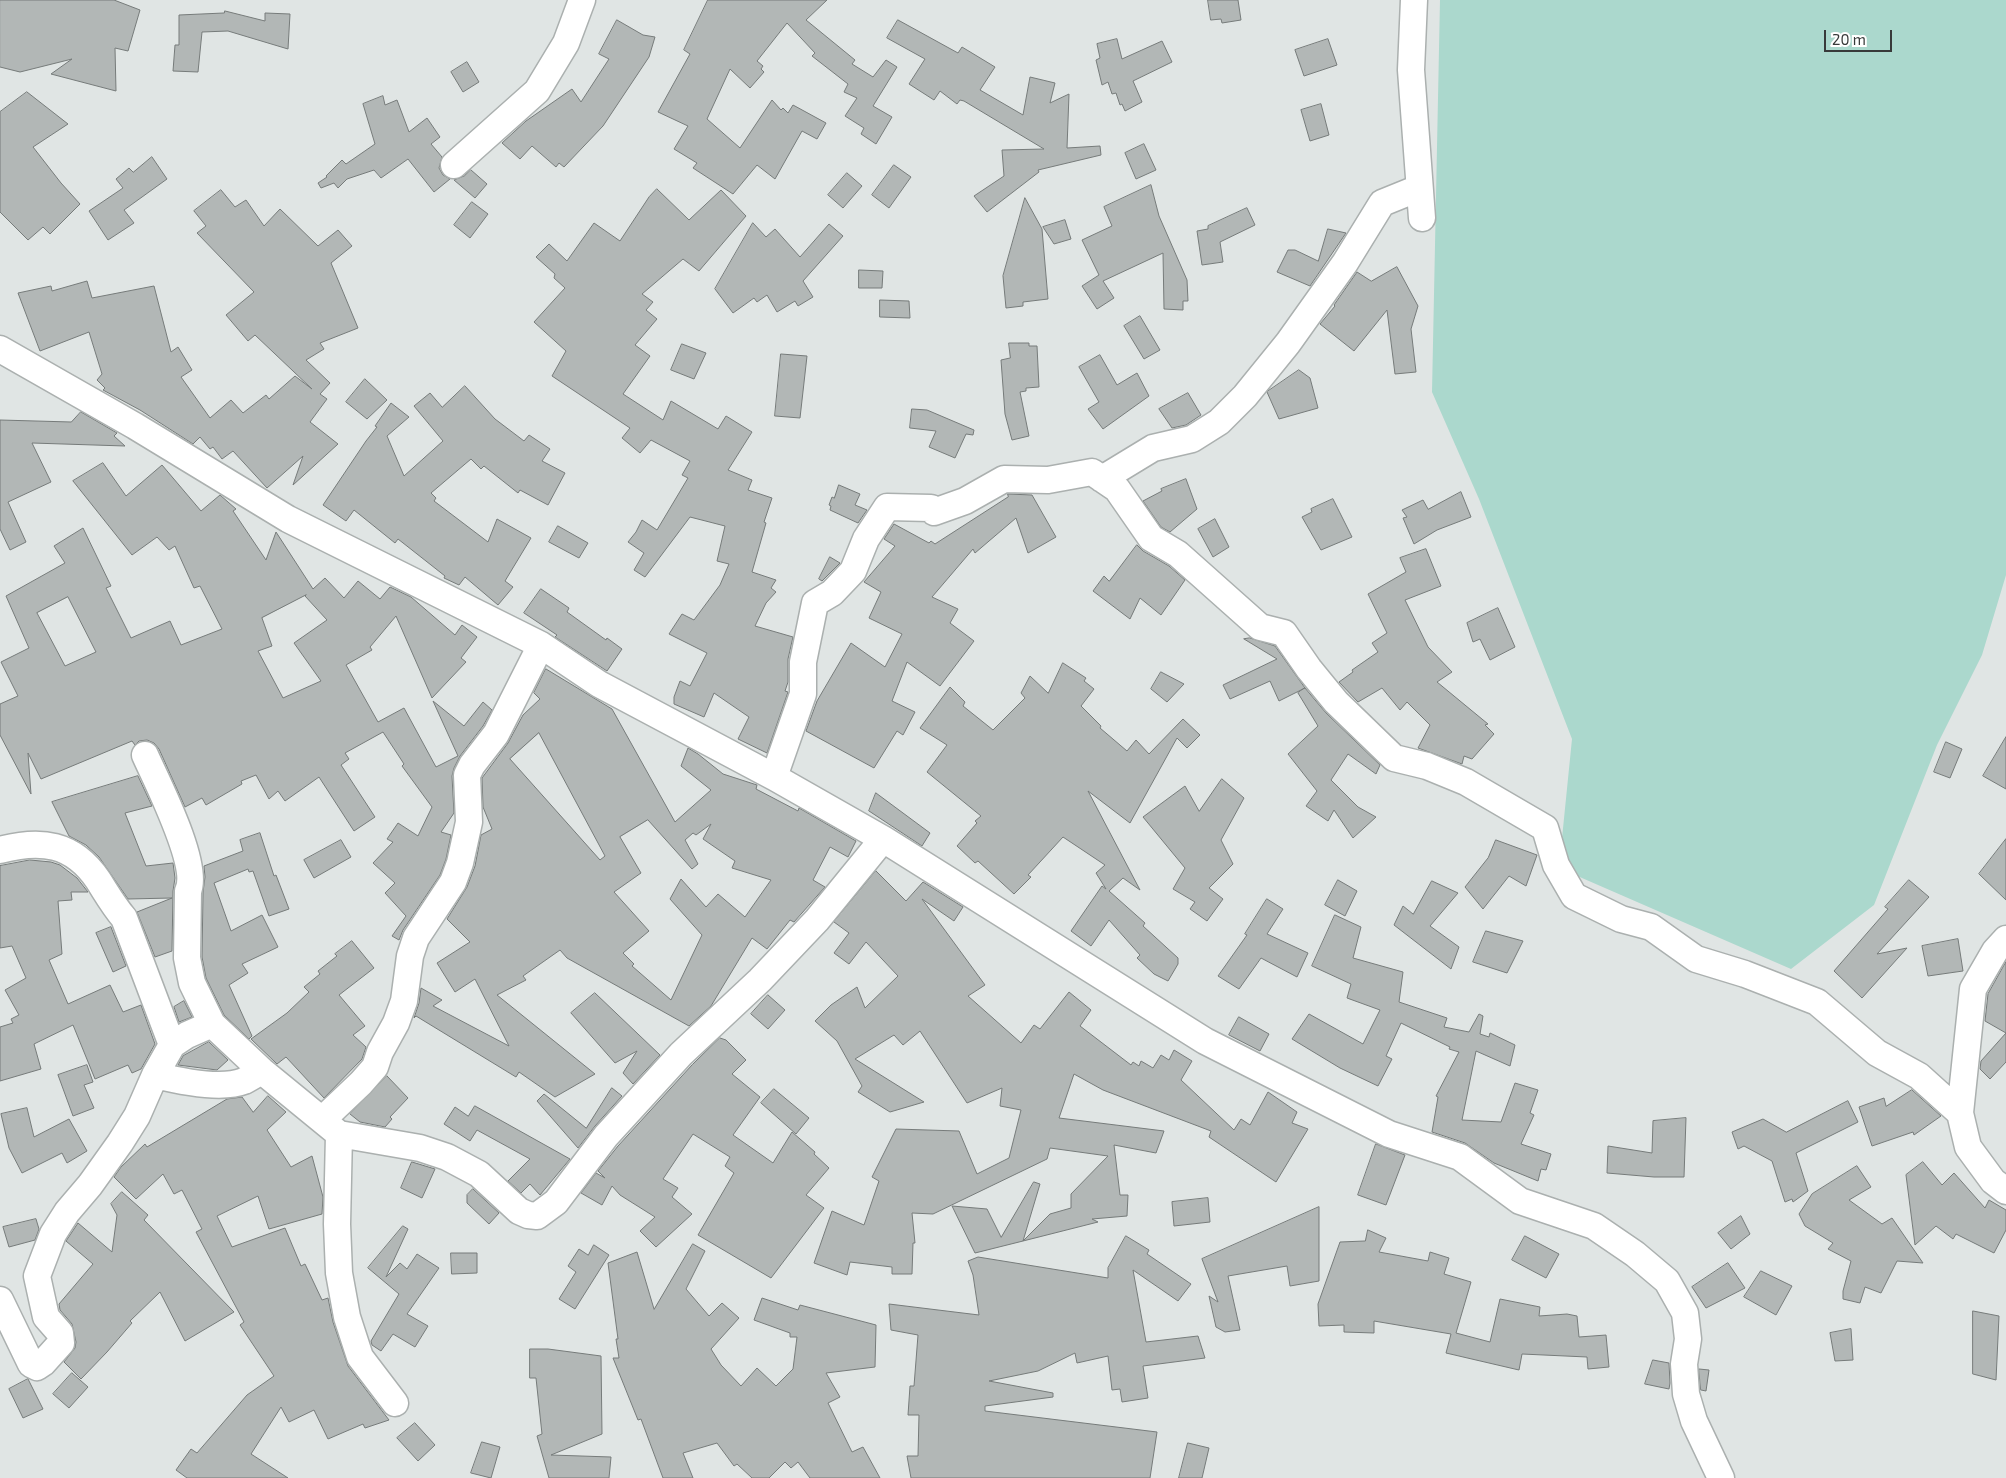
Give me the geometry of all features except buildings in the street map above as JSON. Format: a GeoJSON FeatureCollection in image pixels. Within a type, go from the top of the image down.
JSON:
{"type":"FeatureCollection","features":[{"type":"Feature","properties":{"kind":"street"},"geometry":{"type":"LineString","coordinates":[[454,165],[537,91],[566,44],[582,0]]}},
{"type":"Feature","properties":{"kind":"street"},"geometry":{"type":"LineString","coordinates":[[1414,0],[1411,70],[1422,218]]}},
{"type":"Feature","properties":{"kind":"street"},"geometry":{"type":"LineString","coordinates":[[1102,479],[1153,448],[1192,439],[1219,422],[1245,396],[1288,343],[1345,263],[1382,203],[1419,188]]}},
{"type":"Feature","properties":{"kind":"street"},"geometry":{"type":"LineString","coordinates":[[0,349],[135,426],[288,519],[541,645],[598,684],[774,778],[883,840],[1205,1041],[1389,1134],[1460,1157],[1520,1201],[1594,1226],[1635,1254],[1667,1281],[1685,1313],[1688,1339],[1684,1364],[1686,1394],[1694,1421],[1721,1478]]}},
{"type":"Feature","properties":{"kind":"street"},"geometry":{"type":"LineString","coordinates":[[774,778],[803,694],[803,662],[815,603],[832,593],[853,571],[866,539],[887,507],[931,508],[934,512],[965,501],[1004,479],[1048,480],[1092,472],[1116,489],[1151,538],[1178,554],[1260,627],[1284,633],[1309,669],[1336,702],[1394,758],[1427,766],[1466,782],[1545,828],[1556,866],[1574,896],[1621,919],[1651,927],[1696,959],[1745,974],[1817,1002],[1877,1054],[1920,1076],[1960,1113]]}},
{"type":"Feature","properties":{"kind":"street"},"geometry":{"type":"LineString","coordinates":[[395,1403],[360,1357],[347,1317],[339,1273],[330,1127],[361,1083],[375,1067],[380,1052],[396,1023],[404,1000],[410,956],[416,938],[453,882],[460,863],[468,822],[467,775],[472,765],[496,734],[541,645]]}},
{"type":"Feature","properties":{"kind":"street"},"geometry":{"type":"LineString","coordinates":[[146,755],[187,855],[191,884],[188,891],[187,958],[192,982],[212,1024],[262,1072],[330,1127],[420,1148],[447,1157],[479,1174],[520,1211],[528,1215],[537,1216],[542,1214],[556,1202],[606,1136],[680,1054],[760,980],[817,920],[883,840]]}},
{"type":"Feature","properties":{"kind":"street"},"geometry":{"type":"LineString","coordinates":[[0,850],[14,846],[40,844],[61,848],[73,854],[87,866],[98,880],[111,903],[124,918],[172,1045]]}},
{"type":"Feature","properties":{"kind":"street"},"geometry":{"type":"LineString","coordinates":[[2006,939],[1995,951],[1973,989],[1960,1113],[1968,1147],[1993,1181],[2006,1191]]}},
{"type":"Feature","properties":{"kind":"street"},"geometry":{"type":"LineString","coordinates":[[0,1300],[32,1364],[36,1367],[43,1363],[61,1343],[60,1333],[46,1317],[37,1276],[53,1234],[66,1212],[90,1185],[137,1116],[155,1075],[172,1045],[187,1035],[212,1024]]}},
{"type":"Feature","properties":{"kind":"street"},"geometry":{"type":"LineString","coordinates":[[155,1075],[185,1083],[216,1084],[243,1082],[262,1072]]}},
{"type":"Feature","properties":{"kind":"green space"},"geometry":{"type":"Polygon","coordinates":[[[1440,0],[2006,0],[2006,575],[1982,655],[1937,745],[1874,905],[1791,969],[1559,868],[1572,739],[1479,499],[1432,392],[1440,0]]]}}]}
